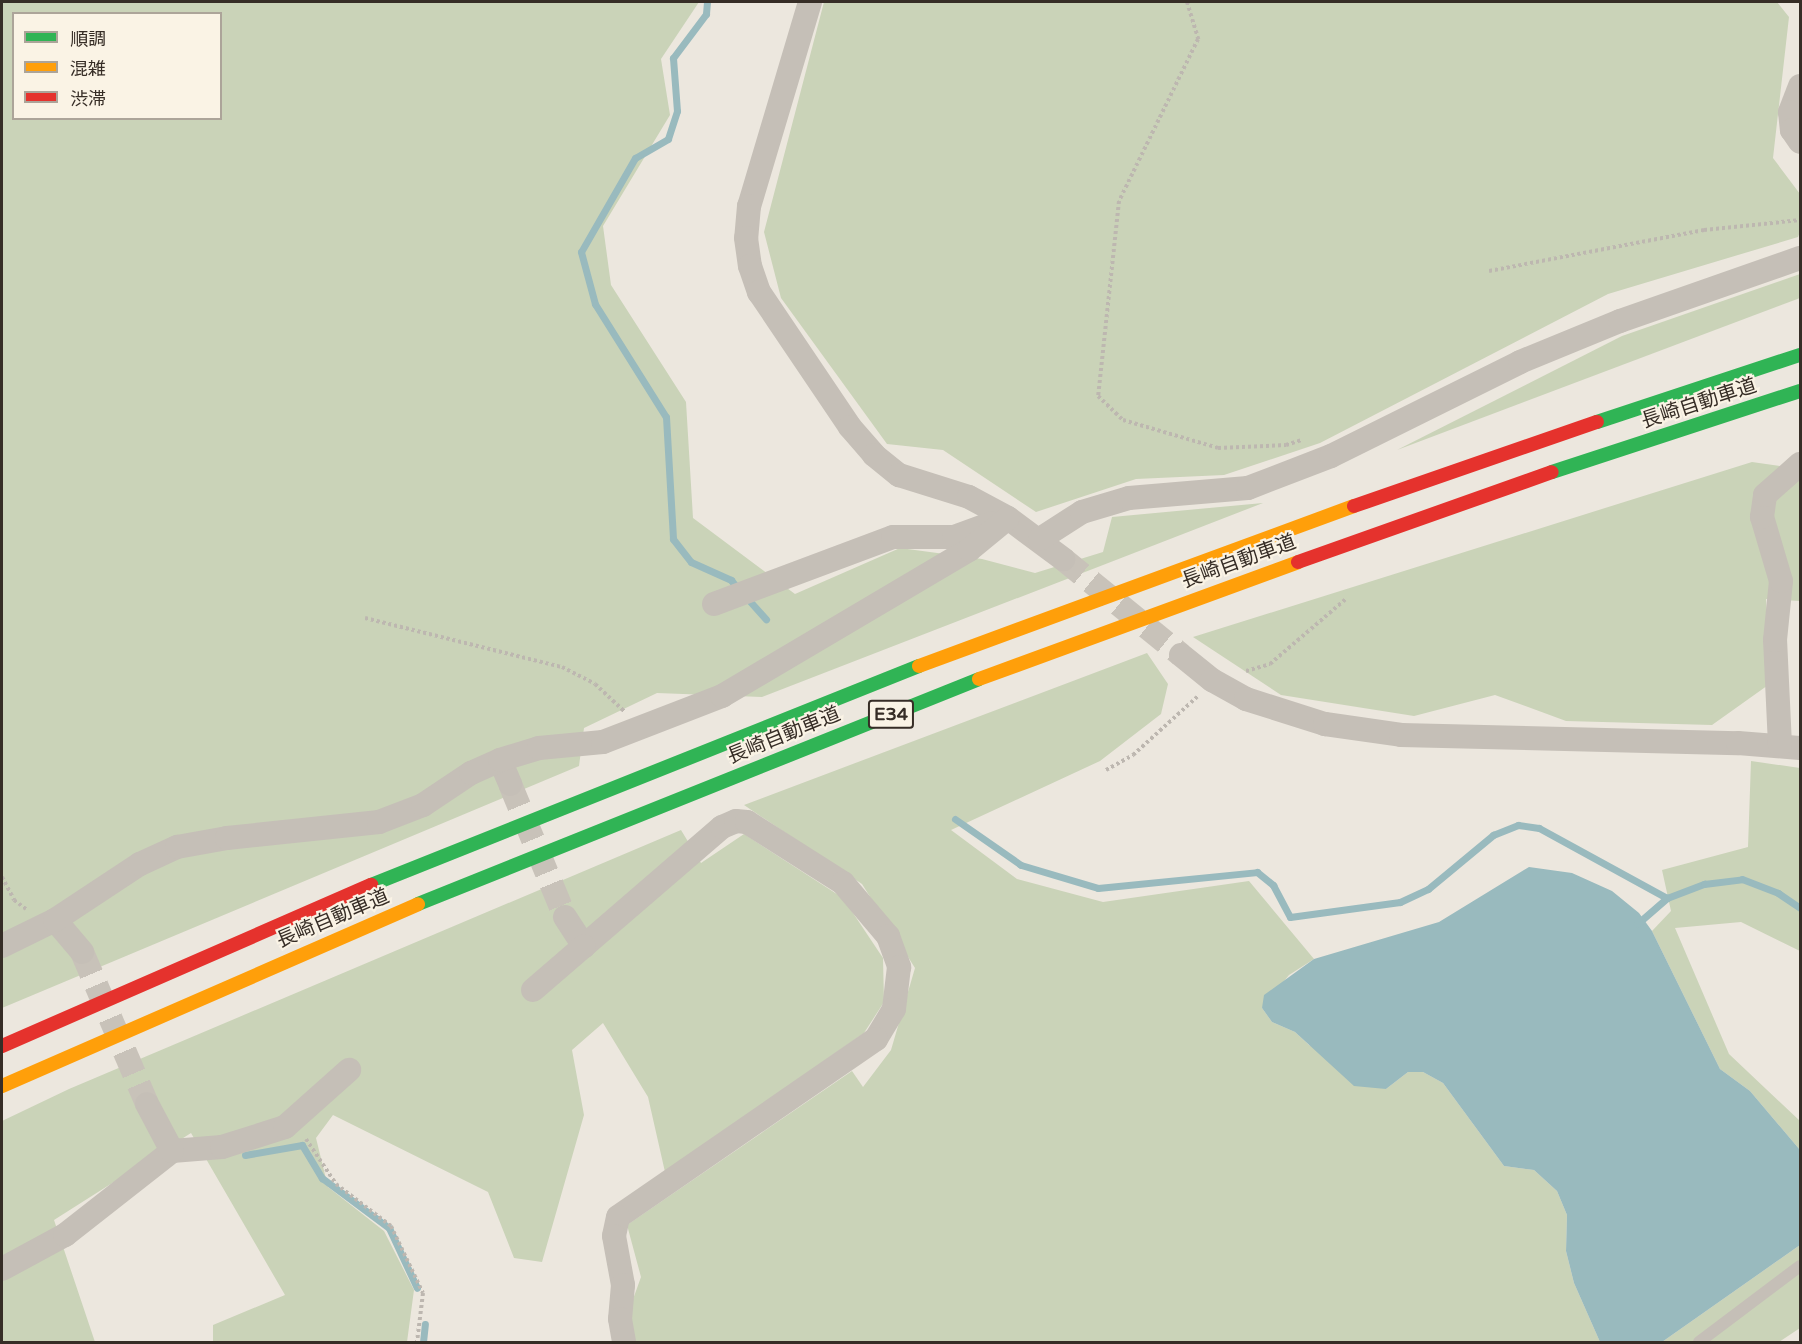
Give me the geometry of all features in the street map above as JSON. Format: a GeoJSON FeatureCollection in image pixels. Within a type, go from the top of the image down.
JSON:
{"type":"FeatureCollection","features":[{"type":"Feature","properties":{"kind":"highway","name":"長崎自動車道"},"geometry":{"type":"LineString","coordinates":[[2,1046],[324,904],[1003,632],[1487,458],[1800,355]]}},
{"type":"Feature","properties":{"kind":"highway","name":"長崎自動車道"},"geometry":{"type":"LineString","coordinates":[[2,1086],[339,936],[1016,664],[1500,489],[1800,391]]}},
{"type":"Feature","properties":{"kind":"street"},"geometry":{"type":"LineString","coordinates":[[810,2],[749,206],[746,238],[750,266],[759,292],[843,418],[874,455],[899,475],[969,497],[1008,518],[1040,539],[1063,559]]}},
{"type":"Feature","properties":{"kind":"street"},"geometry":{"type":"LineString","coordinates":[[1800,86],[1790,112],[1792,130],[1800,142]]}},
{"type":"Feature","properties":{"kind":"street"},"geometry":{"type":"LineString","coordinates":[[1040,539],[1082,512],[1130,498],[1248,488],[1331,456],[1520,362],[1620,321],[1800,258]]}},
{"type":"Feature","properties":{"kind":"street"},"geometry":{"type":"LineString","coordinates":[[1181,655],[1212,680],[1246,699],[1325,724],[1401,735],[1790,747],[1775,640],[1781,581],[1762,517],[1765,495],[1800,464]]}},
{"type":"Feature","properties":{"kind":"street"},"geometry":{"type":"LineString","coordinates":[[714,604],[893,537],[954,537],[1008,518]]}},
{"type":"Feature","properties":{"kind":"street"},"geometry":{"type":"LineString","coordinates":[[2,946],[55,920],[140,864],[177,847],[227,838],[379,822],[423,805],[471,773],[500,760],[539,748],[603,742],[635,732],[722,696],[969,550],[1008,518]]}},
{"type":"Feature","properties":{"kind":"street"},"geometry":{"type":"LineString","coordinates":[[500,760],[510,784]]}},
{"type":"Feature","properties":{"kind":"street"},"geometry":{"type":"LineString","coordinates":[[533,990],[722,827],[736,821],[747,822],[843,883],[888,936],[899,967],[894,1009],[876,1039],[618,1217],[614,1236],[623,1285],[620,1319],[624,1342]]}},
{"type":"Feature","properties":{"kind":"street"},"geometry":{"type":"LineString","coordinates":[[565,917],[584,946]]}},
{"type":"Feature","properties":{"kind":"street"},"geometry":{"type":"LineString","coordinates":[[55,920],[82,952]]}},
{"type":"Feature","properties":{"kind":"street"},"geometry":{"type":"LineString","coordinates":[[2,1269],[64,1234],[172,1150],[222,1147],[285,1127],[349,1070]]}},
{"type":"Feature","properties":{"kind":"street"},"geometry":{"type":"LineString","coordinates":[[147,1104],[172,1150]]}},
{"type":"Feature","properties":{"kind":"lane"},"geometry":{"type":"LineString","coordinates":[[1700,1342],[1800,1266]]}},
{"type":"Feature","properties":{"kind":"path"},"geometry":{"type":"LineString","coordinates":[[1187,2],[1198,39],[1119,201],[1098,396],[1123,420],[1218,448],[1286,445],[1308,437]]}},
{"type":"Feature","properties":{"kind":"path"},"geometry":{"type":"LineString","coordinates":[[1489,271],[1704,230],[1800,220]]}},
{"type":"Feature","properties":{"kind":"path"},"geometry":{"type":"LineString","coordinates":[[365,618],[562,667],[595,684],[625,712],[635,732]]}},
{"type":"Feature","properties":{"kind":"path"},"geometry":{"type":"LineString","coordinates":[[2,877],[14,900],[28,910],[55,920]]}},
{"type":"Feature","properties":{"kind":"path"},"geometry":{"type":"LineString","coordinates":[[285,1127],[310,1142],[336,1184],[391,1226],[423,1293],[417,1342]]}},
{"type":"Feature","properties":{"kind":"green space"},"geometry":{"type":"Polygon","coordinates":[[[2,2],[699,2],[661,59],[670,115],[603,226],[611,285],[686,402],[693,518],[795,594],[900,548],[982,559],[1035,573],[1103,552],[1112,517],[1263,503],[762,697],[657,693],[584,728],[579,766],[2,1008],[2,2]]]}},
{"type":"Feature","properties":{"kind":"green space"},"geometry":{"type":"Polygon","coordinates":[[[824,2],[1777,2],[1789,17],[1773,158],[1800,194],[1800,232],[1798,237],[1608,294],[1320,443],[1224,475],[1136,479],[1036,512],[943,450],[887,444],[781,298],[764,232],[824,2]]]}},
{"type":"Feature","properties":{"kind":"green space"},"geometry":{"type":"Polygon","coordinates":[[[1800,274],[1800,298],[1397,450],[1622,336],[1800,274]]]}},
{"type":"Feature","properties":{"kind":"green space"},"geometry":{"type":"Polygon","coordinates":[[[1752,462],[1800,469],[1800,601],[1766,599],[1771,683],[1712,725],[1566,721],[1495,695],[1414,716],[1281,695],[1193,637],[1752,462]]]}},
{"type":"Feature","properties":{"kind":"green space"},"geometry":{"type":"Polygon","coordinates":[[[1147,653],[1168,684],[1161,714],[1100,761],[951,830],[1017,879],[1103,902],[1249,881],[1314,959],[1289,975],[1262,1008],[1272,1022],[1295,1032],[1309,1045],[1386,1089],[1408,1072],[1423,1072],[1443,1083],[1504,1166],[1534,1170],[1557,1191],[1567,1215],[1566,1251],[1574,1283],[1600,1342],[631,1342],[627,1316],[641,1277],[627,1225],[852,1071],[863,1087],[891,1050],[915,968],[862,884],[744,805],[1147,653]]]}},
{"type":"Feature","properties":{"kind":"green space"},"geometry":{"type":"Polygon","coordinates":[[[1751,761],[1800,768],[1800,951],[1741,922],[1675,928],[1729,1054],[1800,1121],[1800,1150],[1750,1091],[1720,1069],[1652,931],[1671,911],[1662,870],[1748,847],[1751,761]]]}},
{"type":"Feature","properties":{"kind":"green space"},"geometry":{"type":"Polygon","coordinates":[[[681,830],[701,863],[744,834],[843,898],[883,958],[884,1002],[864,1033],[665,1172],[648,1097],[603,1023],[572,1050],[584,1115],[542,1262],[514,1258],[488,1192],[333,1115],[316,1138],[328,1187],[384,1231],[414,1290],[407,1342],[213,1342],[213,1325],[285,1295],[191,1133],[54,1220],[95,1342],[2,1342],[2,1121],[69,1089],[681,830]]]}},
{"type":"Feature","properties":{"kind":"green space"},"geometry":{"type":"Polygon","coordinates":[[[1800,1245],[1800,1328],[1779,1342],[1662,1342],[1800,1245]]]}},
{"type":"Feature","properties":{"kind":"water"},"geometry":{"type":"Polygon","coordinates":[[[1529,867],[1572,873],[1612,891],[1639,913],[1652,931],[1720,1069],[1750,1091],[1800,1150],[1800,1245],[1662,1342],[1600,1342],[1574,1283],[1566,1251],[1567,1215],[1557,1191],[1534,1170],[1504,1166],[1443,1083],[1423,1072],[1408,1072],[1386,1089],[1354,1086],[1295,1032],[1272,1022],[1262,1008],[1264,995],[1314,959],[1439,922],[1529,867]]]}},
{"type":"Feature","properties":{"kind":"waterway"},"geometry":{"type":"LineString","coordinates":[[707,2],[706,14],[673,58],[677,111],[668,139],[635,158],[581,252],[595,304],[666,417],[673,539],[691,562],[731,580],[738,589]]}},
{"type":"Feature","properties":{"kind":"waterway"},"geometry":{"type":"LineString","coordinates":[[746,597],[766,619]]}},
{"type":"Feature","properties":{"kind":"waterway"},"geometry":{"type":"LineString","coordinates":[[955,819],[1021,865],[1098,888],[1257,872],[1273,885],[1290,917],[1400,902],[1428,889],[1493,835],[1518,825],[1539,828],[1667,898],[1704,884],[1742,879],[1778,893],[1800,908]]}},
{"type":"Feature","properties":{"kind":"waterway"},"geometry":{"type":"LineString","coordinates":[[1637,924],[1667,898]]}},
{"type":"Feature","properties":{"kind":"waterway"},"geometry":{"type":"LineString","coordinates":[[245,1155],[302,1145],[322,1178],[389,1228],[417,1288]]}},
{"type":"Feature","properties":{"kind":"waterway"},"geometry":{"type":"LineString","coordinates":[[423,1342],[425,1324]]}},
{"type":"Feature","properties":{"kind":"tunnel"},"geometry":{"type":"LineString","coordinates":[[1063,559],[1181,655]]}},
{"type":"Feature","properties":{"kind":"tunnel"},"geometry":{"type":"LineString","coordinates":[[510,784],[565,917]]}},
{"type":"Feature","properties":{"kind":"tunnel"},"geometry":{"type":"LineString","coordinates":[[82,952],[147,1104]]}},
{"type":"Feature","properties":{"kind":"traffic: fast"},"geometry":{"type":"LineString","coordinates":[[1597,422],[1800,355]]}},
{"type":"Feature","properties":{"kind":"traffic: fast"},"geometry":{"type":"LineString","coordinates":[[1552,472],[1800,391]]}},
{"type":"Feature","properties":{"kind":"traffic: fast"},"geometry":{"type":"LineString","coordinates":[[371,885],[919,666]]}},
{"type":"Feature","properties":{"kind":"traffic: fast"},"geometry":{"type":"LineString","coordinates":[[418,904],[979,679]]}},
{"type":"Feature","properties":{"kind":"traffic: slow"},"geometry":{"type":"LineString","coordinates":[[919,666],[1354,506]]}},
{"type":"Feature","properties":{"kind":"traffic: slow"},"geometry":{"type":"LineString","coordinates":[[979,679],[1298,562]]}},
{"type":"Feature","properties":{"kind":"traffic: slow"},"geometry":{"type":"LineString","coordinates":[[2,1086],[418,904]]}},
{"type":"Feature","properties":{"kind":"traffic: jam"},"geometry":{"type":"LineString","coordinates":[[1354,506],[1597,422]]}},
{"type":"Feature","properties":{"kind":"traffic: jam"},"geometry":{"type":"LineString","coordinates":[[1298,562],[1552,472]]}},
{"type":"Feature","properties":{"kind":"traffic: jam"},"geometry":{"type":"LineString","coordinates":[[2,1046],[371,885]]}}]}
